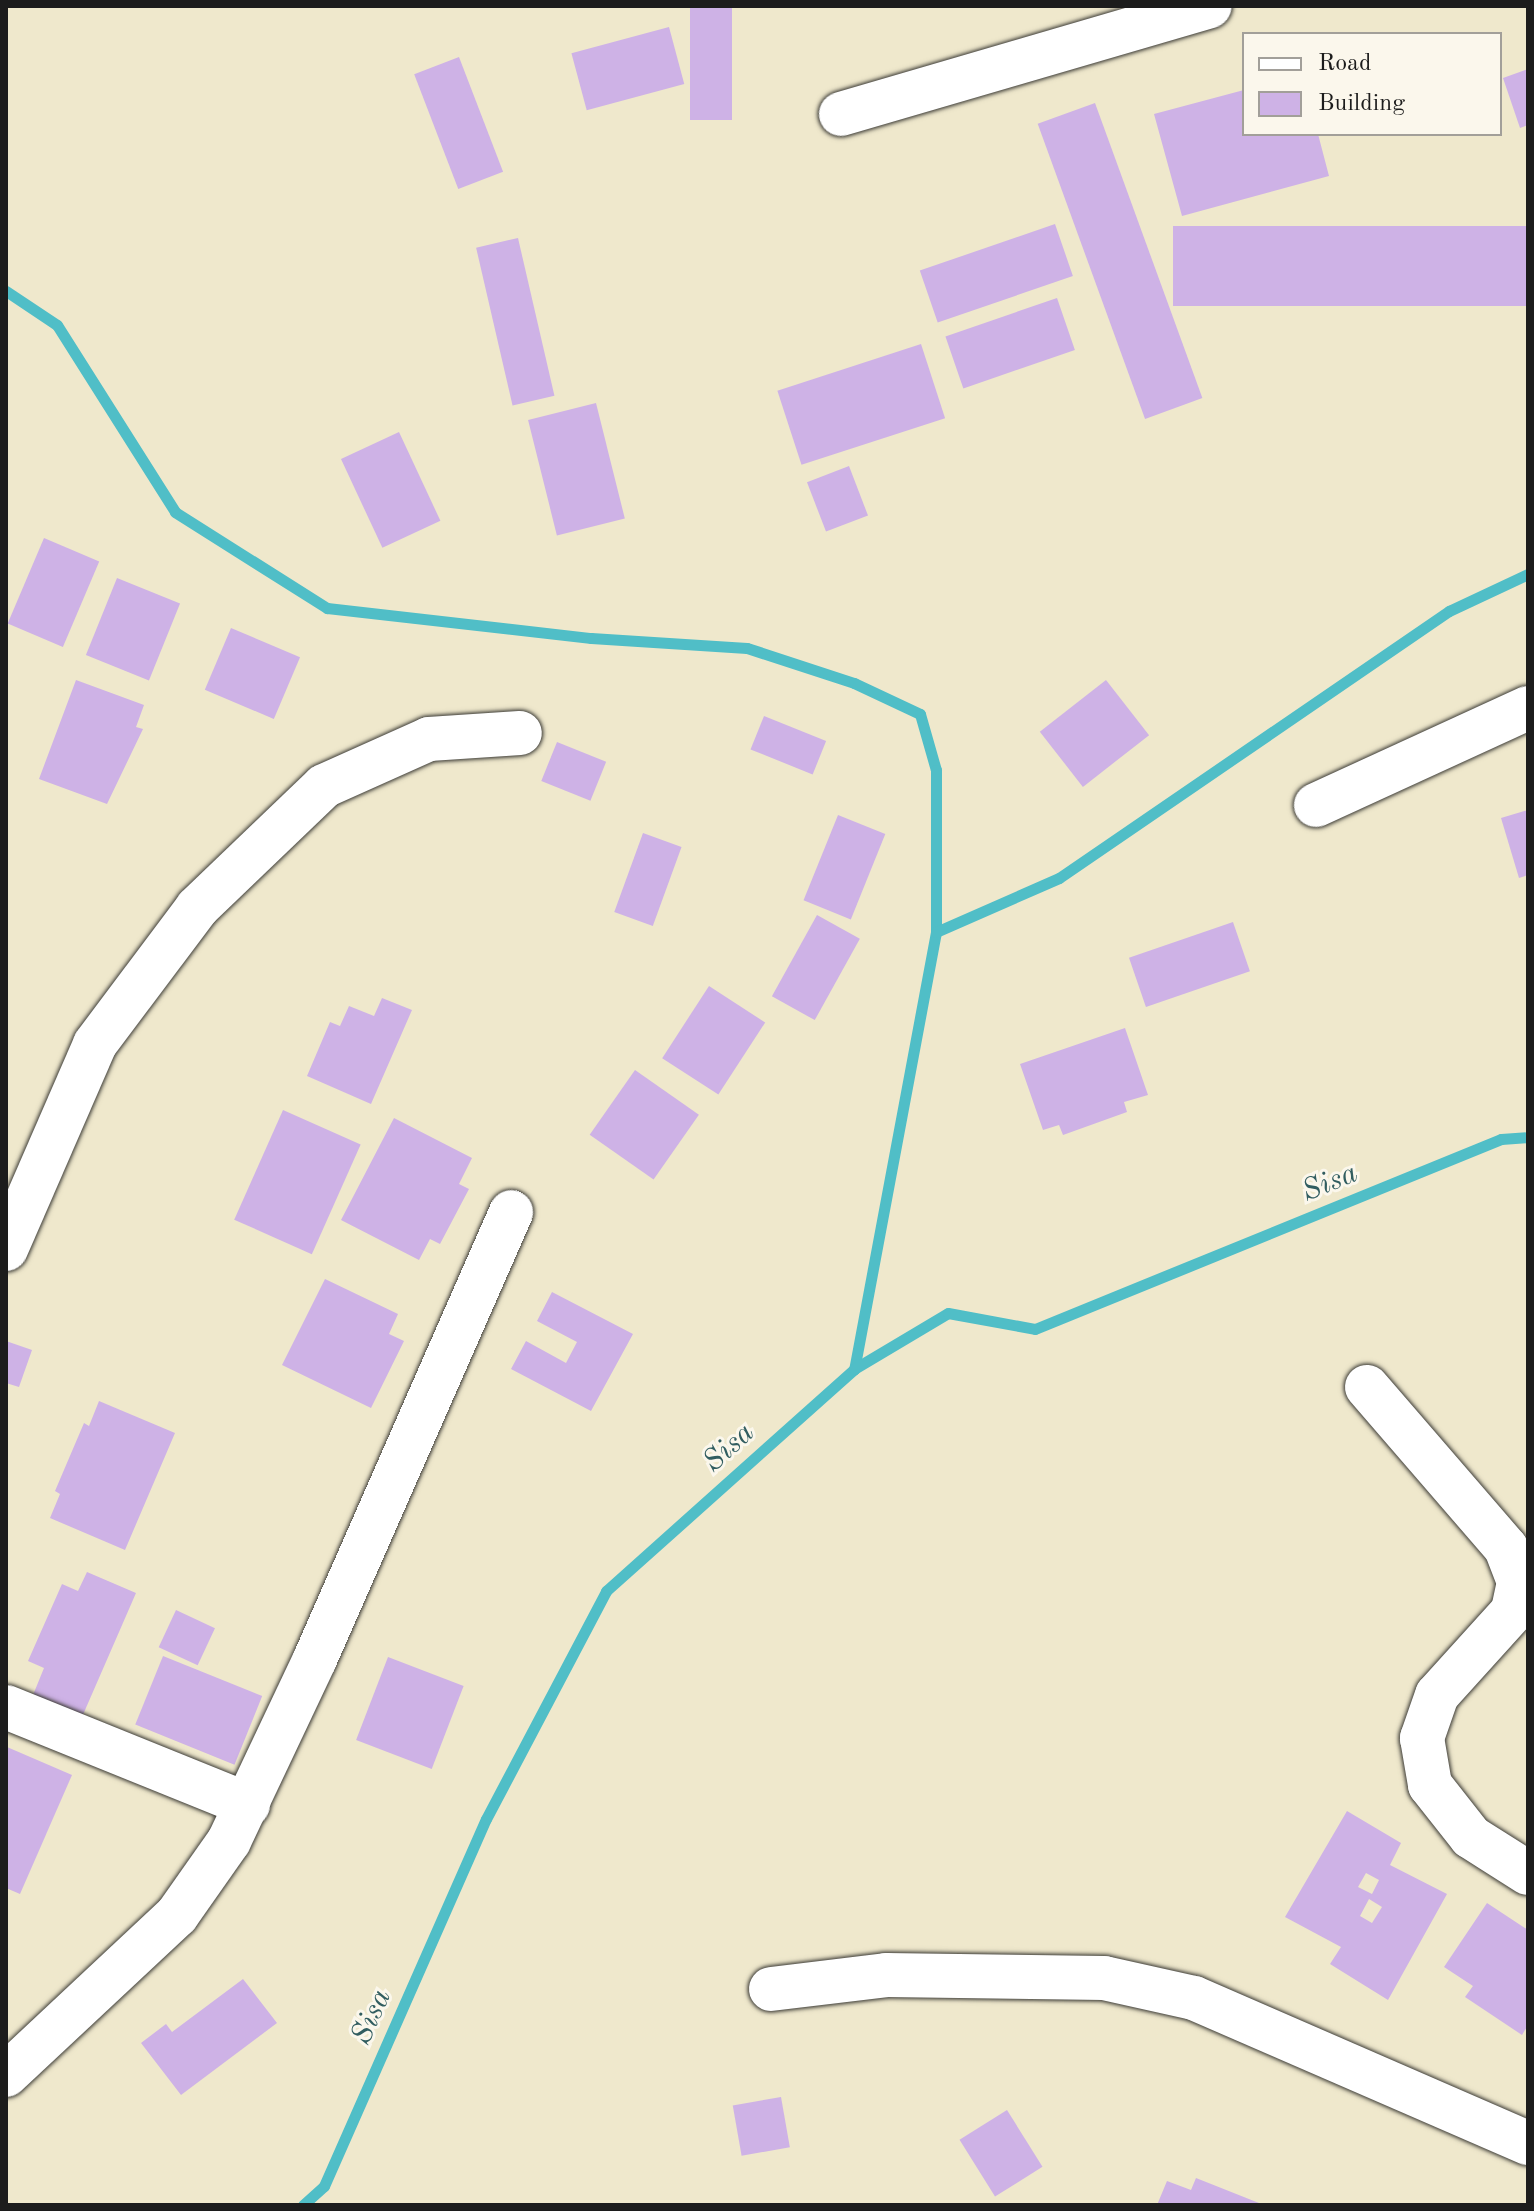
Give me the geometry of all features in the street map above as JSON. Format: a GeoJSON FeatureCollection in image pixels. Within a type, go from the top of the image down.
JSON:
{"type":"FeatureCollection","features":[{"type":"Feature","properties":{"kind":"street"},"geometry":{"type":"LineString","coordinates":[[841,114],[1210,6]]}},
{"type":"Feature","properties":{"kind":"street"},"geometry":{"type":"LineString","coordinates":[[1316,805],[1528,708]]}},
{"type":"Feature","properties":{"kind":"street"},"geometry":{"type":"LineString","coordinates":[[6,1249],[95,1044],[197,908],[324,786],[429,739],[520,733]]}},
{"type":"Feature","properties":{"kind":"street"},"geometry":{"type":"LineString","coordinates":[[6,2075],[177,1915],[248,1805],[511,1212]]}},
{"type":"Feature","properties":{"kind":"street"},"geometry":{"type":"LineString","coordinates":[[1367,1387],[1506,1548],[1519,1582],[1513,1611],[1437,1695],[1422,1738],[1430,1785],[1463,1827],[1528,1873]]}},
{"type":"Feature","properties":{"kind":"street"},"geometry":{"type":"LineString","coordinates":[[6,1707],[248,1805]]}},
{"type":"Feature","properties":{"kind":"street"},"geometry":{"type":"LineString","coordinates":[[771,1989],[886,1975],[1104,1978],[1194,1998],[1528,2143]]}},
{"type":"Feature","properties":{"kind":"building"},"geometry":{"type":"Polygon","coordinates":[[[690,6],[732,6],[732,120],[690,120],[690,6]]]}},
{"type":"Feature","properties":{"kind":"building"},"geometry":{"type":"Polygon","coordinates":[[[669,27],[684,84],[587,110],[571,53],[669,27]]]}},
{"type":"Feature","properties":{"kind":"building"},"geometry":{"type":"Polygon","coordinates":[[[459,57],[503,172],[458,189],[414,74],[459,57]]]}},
{"type":"Feature","properties":{"kind":"building"},"geometry":{"type":"Polygon","coordinates":[[[1528,69],[1528,125],[1520,128],[1503,78],[1528,69]]]}},
{"type":"Feature","properties":{"kind":"building"},"geometry":{"type":"Polygon","coordinates":[[[1242,91],[1242,136],[1319,136],[1329,176],[1182,216],[1154,114],[1242,91]]]}},
{"type":"Feature","properties":{"kind":"building"},"geometry":{"type":"Polygon","coordinates":[[[1095,103],[1202,398],[1145,419],[1038,124],[1095,103]]]}},
{"type":"Feature","properties":{"kind":"building"},"geometry":{"type":"Polygon","coordinates":[[[1055,224],[1073,276],[938,323],[920,271],[1055,224]]]}},
{"type":"Feature","properties":{"kind":"building"},"geometry":{"type":"Polygon","coordinates":[[[1173,226],[1528,226],[1528,306],[1173,306],[1173,226]]]}},
{"type":"Feature","properties":{"kind":"building"},"geometry":{"type":"Polygon","coordinates":[[[518,238],[554,396],[513,406],[476,248],[518,238]]]}},
{"type":"Feature","properties":{"kind":"building"},"geometry":{"type":"Polygon","coordinates":[[[1057,298],[1075,350],[963,388],[945,336],[1057,298]]]}},
{"type":"Feature","properties":{"kind":"building"},"geometry":{"type":"Polygon","coordinates":[[[921,344],[945,418],[801,465],[777,391],[921,344]]]}},
{"type":"Feature","properties":{"kind":"building"},"geometry":{"type":"Polygon","coordinates":[[[596,403],[625,518],[557,535],[528,420],[596,403]]]}},
{"type":"Feature","properties":{"kind":"building"},"geometry":{"type":"Polygon","coordinates":[[[399,432],[440,521],[382,548],[341,459],[399,432]]]}},
{"type":"Feature","properties":{"kind":"building"},"geometry":{"type":"Polygon","coordinates":[[[849,466],[868,515],[826,532],[807,482],[849,466]]]}},
{"type":"Feature","properties":{"kind":"building"},"geometry":{"type":"Polygon","coordinates":[[[44,538],[99,561],[63,647],[8,624],[44,538]]]}},
{"type":"Feature","properties":{"kind":"building"},"geometry":{"type":"Polygon","coordinates":[[[117,578],[180,603],[149,680],[86,655],[117,578]]]}},
{"type":"Feature","properties":{"kind":"building"},"geometry":{"type":"Polygon","coordinates":[[[231,628],[300,657],[274,719],[205,690],[231,628]]]}},
{"type":"Feature","properties":{"kind":"building"},"geometry":{"type":"Polygon","coordinates":[[[76,680],[144,705],[136,727],[143,729],[107,804],[39,779],[76,680]]]}},
{"type":"Feature","properties":{"kind":"building"},"geometry":{"type":"Polygon","coordinates":[[[1106,680],[1149,735],[1083,787],[1040,732],[1106,680]]]}},
{"type":"Feature","properties":{"kind":"building"},"geometry":{"type":"Polygon","coordinates":[[[764,716],[826,741],[813,774],[751,749],[764,716]]]}},
{"type":"Feature","properties":{"kind":"building"},"geometry":{"type":"Polygon","coordinates":[[[557,742],[606,762],[590,801],[541,781],[557,742]]]}},
{"type":"Feature","properties":{"kind":"building"},"geometry":{"type":"Polygon","coordinates":[[[1528,810],[1528,875],[1519,878],[1501,818],[1528,810]]]}},
{"type":"Feature","properties":{"kind":"building"},"geometry":{"type":"Polygon","coordinates":[[[838,815],[885,834],[851,919],[804,900],[838,815]]]}},
{"type":"Feature","properties":{"kind":"building"},"geometry":{"type":"Polygon","coordinates":[[[643,833],[682,847],[653,926],[614,912],[643,833]]]}},
{"type":"Feature","properties":{"kind":"building"},"geometry":{"type":"Polygon","coordinates":[[[817,915],[860,939],[815,1020],[772,996],[817,915]]]}},
{"type":"Feature","properties":{"kind":"building"},"geometry":{"type":"Polygon","coordinates":[[[1233,922],[1250,971],[1146,1007],[1129,958],[1233,922]]]}},
{"type":"Feature","properties":{"kind":"building"},"geometry":{"type":"Polygon","coordinates":[[[709,986],[765,1022],[718,1095],[662,1058],[709,986]]]}},
{"type":"Feature","properties":{"kind":"building"},"geometry":{"type":"Polygon","coordinates":[[[382,998],[412,1010],[371,1104],[307,1076],[330,1022],[340,1026],[349,1006],[374,1016],[382,998]]]}},
{"type":"Feature","properties":{"kind":"building"},"geometry":{"type":"Polygon","coordinates":[[[1125,1028],[1148,1095],[1124,1102],[1127,1112],[1063,1135],[1059,1125],[1043,1130],[1020,1064],[1125,1028]]]}},
{"type":"Feature","properties":{"kind":"building"},"geometry":{"type":"Polygon","coordinates":[[[635,1070],[699,1115],[654,1179],[590,1135],[635,1070]]]}},
{"type":"Feature","properties":{"kind":"building"},"geometry":{"type":"Polygon","coordinates":[[[283,1110],[361,1145],[312,1254],[234,1220],[283,1110]]]}},
{"type":"Feature","properties":{"kind":"building"},"geometry":{"type":"Polygon","coordinates":[[[394,1118],[472,1158],[459,1184],[469,1189],[440,1244],[430,1239],[419,1260],[341,1220],[394,1118]]]}},
{"type":"Feature","properties":{"kind":"building"},"geometry":{"type":"Polygon","coordinates":[[[325,1279],[398,1314],[389,1334],[404,1341],[371,1408],[282,1365],[325,1279]]]}},
{"type":"Feature","properties":{"kind":"building"},"geometry":{"type":"Polygon","coordinates":[[[552,1292],[633,1334],[591,1411],[511,1369],[526,1341],[566,1363],[577,1342],[537,1321],[552,1292]]]}},
{"type":"Feature","properties":{"kind":"building"},"geometry":{"type":"Polygon","coordinates":[[[6,1341],[32,1350],[19,1387],[6,1383],[6,1341]]]}},
{"type":"Feature","properties":{"kind":"building"},"geometry":{"type":"Polygon","coordinates":[[[99,1401],[175,1433],[125,1550],[50,1518],[60,1494],[55,1491],[84,1423],[89,1426],[99,1401]]]}},
{"type":"Feature","properties":{"kind":"building"},"geometry":{"type":"Polygon","coordinates":[[[87,1572],[136,1593],[82,1717],[33,1695],[44,1668],[28,1661],[62,1584],[78,1591],[87,1572]]]}},
{"type":"Feature","properties":{"kind":"building"},"geometry":{"type":"Polygon","coordinates":[[[176,1610],[215,1628],[198,1665],[159,1647],[176,1610]]]}},
{"type":"Feature","properties":{"kind":"building"},"geometry":{"type":"Polygon","coordinates":[[[163,1656],[262,1696],[234,1765],[135,1725],[163,1656]]]}},
{"type":"Feature","properties":{"kind":"building"},"geometry":{"type":"Polygon","coordinates":[[[388,1657],[464,1686],[432,1769],[356,1740],[388,1657]]]}},
{"type":"Feature","properties":{"kind":"building"},"geometry":{"type":"Polygon","coordinates":[[[7,1747],[72,1775],[20,1894],[6,1888],[7,1747]]]}},
{"type":"Feature","properties":{"kind":"building"},"geometry":{"type":"Polygon","coordinates":[[[1347,1811],[1401,1843],[1390,1865],[1447,1894],[1388,2000],[1330,1964],[1341,1947],[1285,1917],[1347,1811]],[[1366,1873],[1358,1887],[1372,1894],[1379,1880],[1366,1873]],[[1369,1899],[1360,1916],[1372,1923],[1382,1907],[1369,1899]]]}},
{"type":"Feature","properties":{"kind":"building"},"geometry":{"type":"Polygon","coordinates":[[[1487,1903],[1528,1930],[1528,2025],[1522,2035],[1465,1997],[1473,1986],[1444,1967],[1487,1903]]]}},
{"type":"Feature","properties":{"kind":"building"},"geometry":{"type":"Polygon","coordinates":[[[243,1979],[277,2023],[181,2095],[141,2043],[166,2024],[172,2032],[243,1979]]]}},
{"type":"Feature","properties":{"kind":"building"},"geometry":{"type":"Polygon","coordinates":[[[781,2097],[790,2147],[742,2156],[733,2106],[781,2097]]]}},
{"type":"Feature","properties":{"kind":"building"},"geometry":{"type":"Polygon","coordinates":[[[1007,2110],[1043,2167],[995,2196],[960,2140],[1007,2110]]]}},
{"type":"Feature","properties":{"kind":"building"},"geometry":{"type":"Polygon","coordinates":[[[1196,2178],[1264,2205],[1157,2205],[1167,2181],[1191,2190],[1196,2178]]]}},
{"type":"Feature","properties":{"kind":"waterway"},"geometry":{"type":"LineString","coordinates":[[6,291],[57,325],[175,512],[327,608],[591,638],[747,648],[854,683],[920,714],[936,770],[936,932],[854,1369]]}},
{"type":"Feature","properties":{"kind":"waterway"},"geometry":{"type":"LineString","coordinates":[[936,932],[1059,878],[1449,611],[1528,574]]}},
{"type":"Feature","properties":{"kind":"waterway","name":"Sisa"},"geometry":{"type":"LineString","coordinates":[[303,2205],[324,2186],[486,1819],[606,1591],[854,1369],[948,1313],[1035,1329],[1501,1139],[1528,1137]]}}]}
